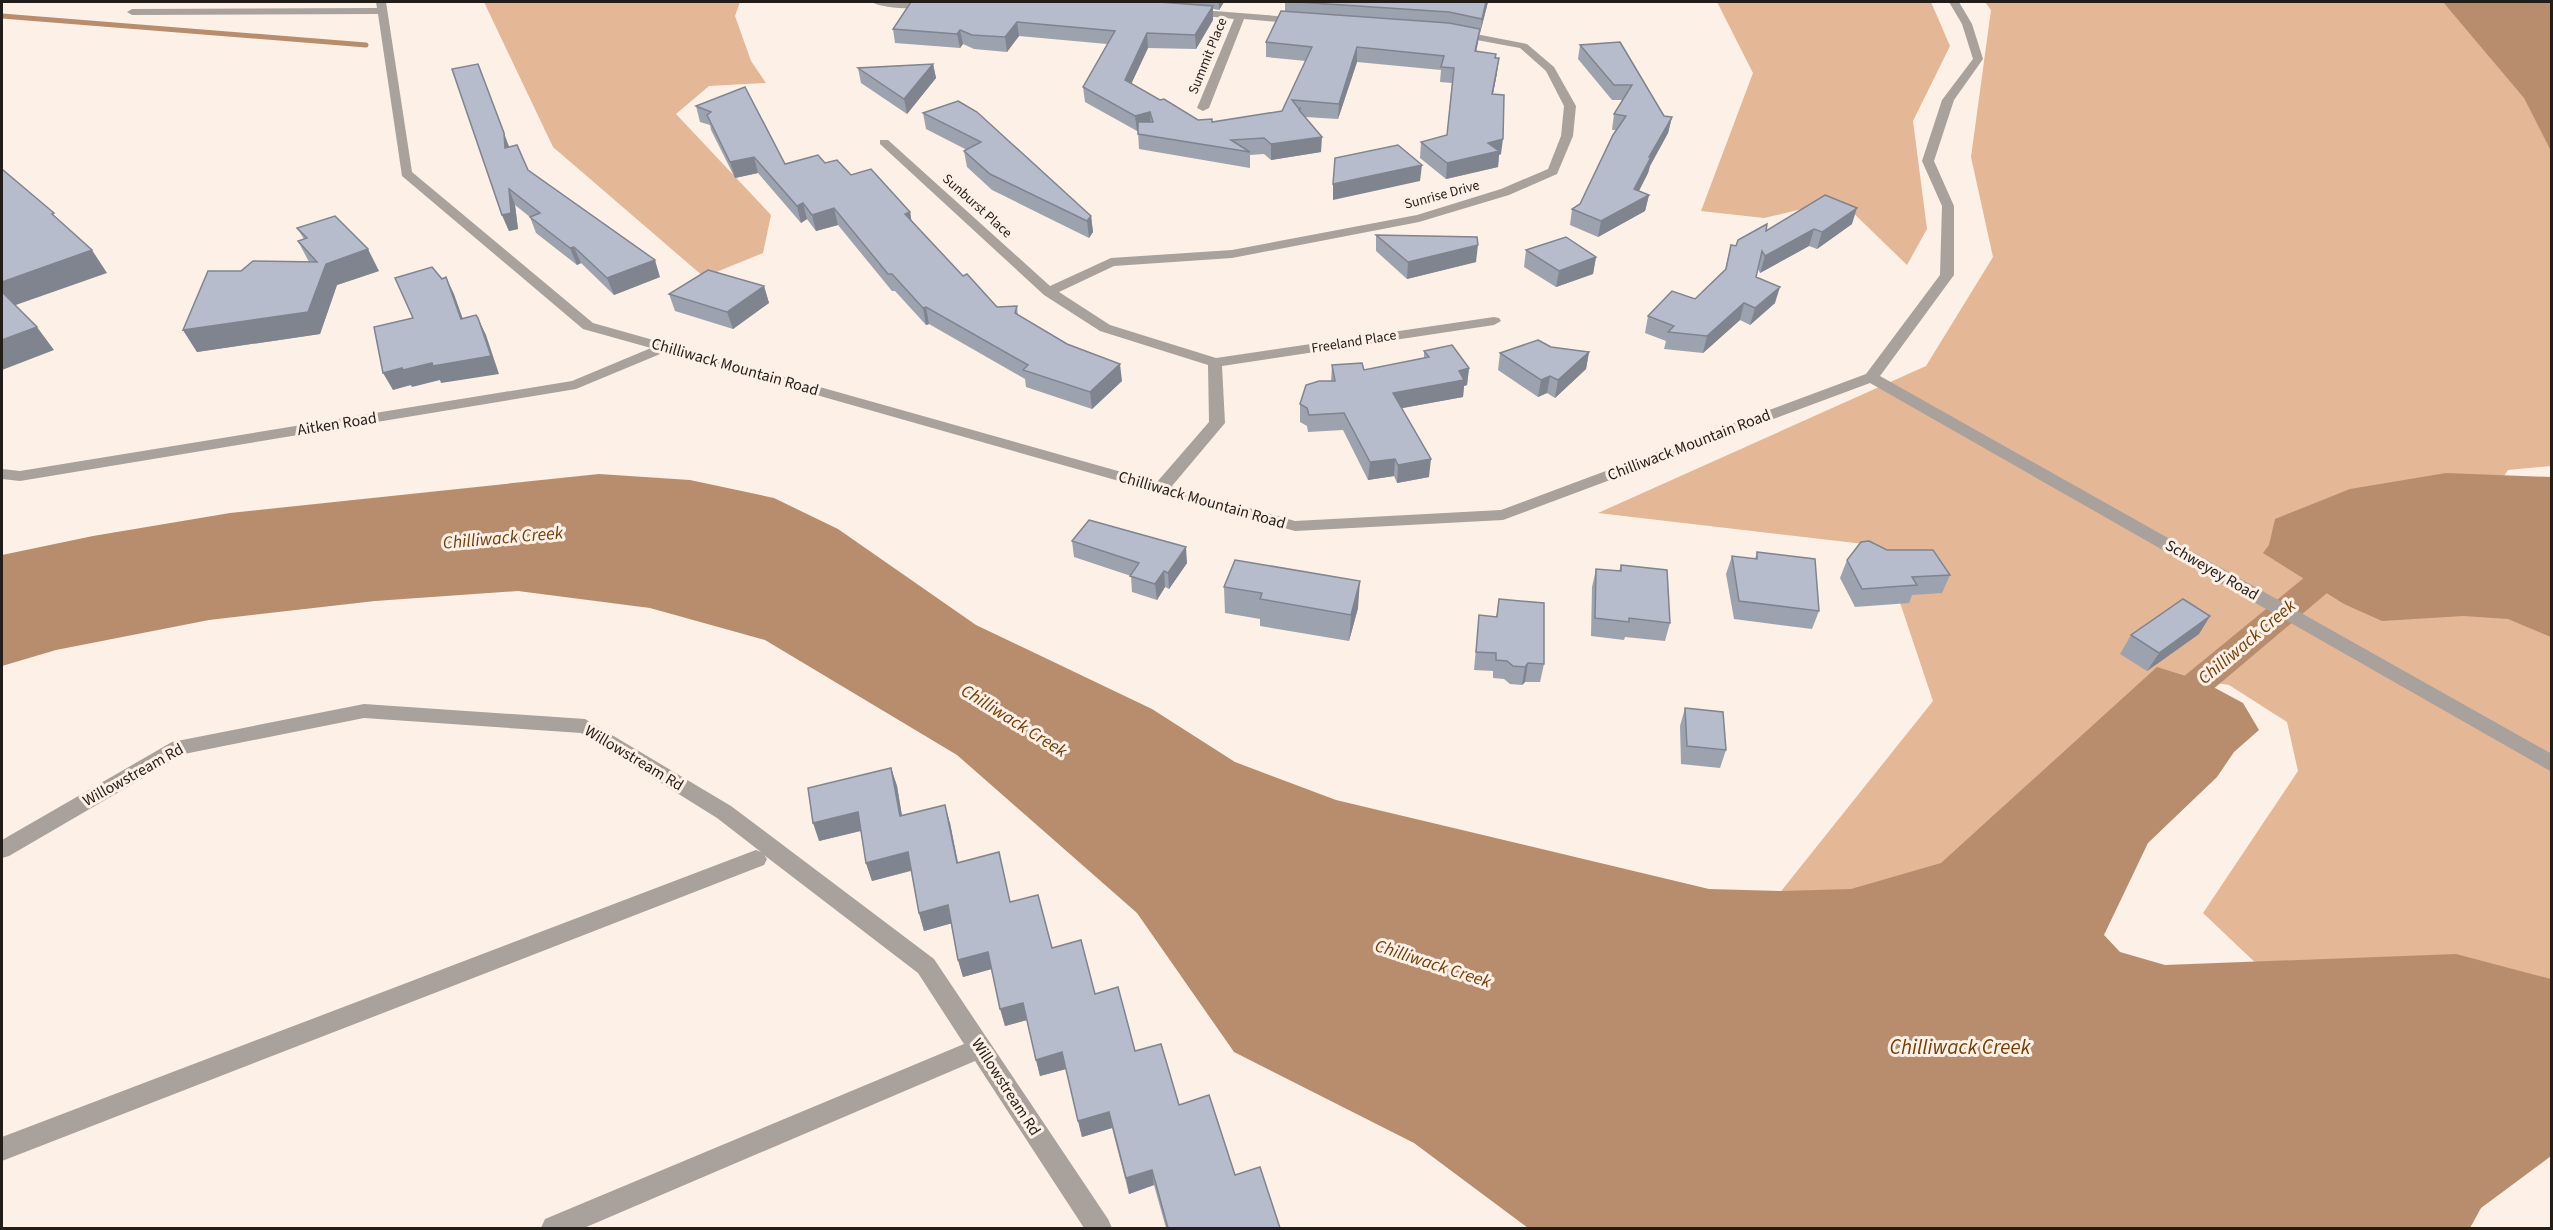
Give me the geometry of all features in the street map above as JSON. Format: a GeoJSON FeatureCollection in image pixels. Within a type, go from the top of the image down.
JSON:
{"type":"FeatureCollection","features":[{"type":"Feature","properties":{"kind":"street"},"geometry":{"type":"LineString","coordinates":[[877,2],[907,5],[949,3]]}},
{"type":"Feature","properties":{"kind":"street"},"geometry":{"type":"LineString","coordinates":[[1871,377],[1947,275],[1948,206],[1928,161],[1948,100],[1978,59],[1967,24],[1954,2]]}},
{"type":"Feature","properties":{"kind":"street"},"geometry":{"type":"LineString","coordinates":[[132,12],[381,6]]}},
{"type":"Feature","properties":{"kind":"street","name":"Chilliwack Mountain Road"},"geometry":{"type":"LineString","coordinates":[[381,6],[406,173],[588,326],[1295,526],[1503,515],[1871,377]]}},
{"type":"Feature","properties":{"kind":"street"},"geometry":{"type":"LineString","coordinates":[[1176,11],[1312,22]]}},
{"type":"Feature","properties":{"kind":"street","name":"Summit Place"},"geometry":{"type":"LineString","coordinates":[[1203,108],[1240,16]]}},
{"type":"Feature","properties":{"kind":"street","name":"Sunrise Drive"},"geometry":{"type":"LineString","coordinates":[[1049,292],[1111,262],[1232,254],[1419,218],[1505,192],[1553,171],[1567,136],[1570,106],[1550,69],[1523,45],[1437,31]]}},
{"type":"Feature","properties":{"kind":"street","name":"Sunburst Place"},"geometry":{"type":"LineString","coordinates":[[884,142],[1049,292]]}},
{"type":"Feature","properties":{"kind":"street"},"geometry":{"type":"LineString","coordinates":[[1049,292],[1105,328],[1215,363],[1217,423],[1161,488]]}},
{"type":"Feature","properties":{"kind":"street","name":"Freeland Place"},"geometry":{"type":"LineString","coordinates":[[1215,363],[1494,321]]}},
{"type":"Feature","properties":{"kind":"street","name":"Aitken Road"},"geometry":{"type":"LineString","coordinates":[[2,474],[20,476],[576,385],[666,347]]}},
{"type":"Feature","properties":{"kind":"street","name":"Schweyey Road"},"geometry":{"type":"LineString","coordinates":[[1871,377],[2552,764]]}},
{"type":"Feature","properties":{"kind":"street","name":"Willowstream Rd"},"geometry":{"type":"LineString","coordinates":[[2,850],[179,747],[364,711],[585,726],[724,812],[926,966],[1099,1228]]}},
{"type":"Feature","properties":{"kind":"street"},"geometry":{"type":"LineString","coordinates":[[2,1149],[756,859]]}},
{"type":"Feature","properties":{"kind":"street"},"geometry":{"type":"LineString","coordinates":[[554,1228],[980,1048]]}},
{"type":"Feature","properties":{"kind":"shaded area"},"geometry":{"type":"Polygon","coordinates":[[[484,2],[740,2],[735,16],[751,61],[766,83],[709,86],[676,114],[771,215],[763,253],[704,277],[553,147],[484,2]]]}},
{"type":"Feature","properties":{"kind":"shaded area"},"geometry":{"type":"Polygon","coordinates":[[[1717,2],[1931,2],[1950,46],[1913,121],[1927,229],[1907,265],[1840,200],[1764,218],[1701,211],[1753,73],[1717,2]]]}},
{"type":"Feature","properties":{"kind":"shaded area"},"geometry":{"type":"Polygon","coordinates":[[[1985,2],[2474,2],[2551,70],[2551,466],[2508,470],[2476,519],[2551,581],[2551,990],[2263,970],[2203,913],[2298,771],[2287,722],[2229,685],[2204,681],[1966,866],[1869,897],[1778,895],[1933,701],[1881,546],[1598,513],[1926,366],[1993,257],[1971,157],[1991,10],[1985,2]]]}},
{"type":"Feature","properties":{"kind":"water"},"geometry":{"type":"Polygon","coordinates":[[[2443,2],[2551,2],[2551,151],[2524,98],[2443,2]]]}},
{"type":"Feature","properties":{"kind":"water","name":"Chilliwack Creek"},"geometry":{"type":"Polygon","coordinates":[[[2446,473],[2551,477],[2551,637],[2508,619],[2463,616],[2382,621],[2344,604],[2263,553],[2269,545],[2275,519],[2350,489],[2446,473]]]}},
{"type":"Feature","properties":{"kind":"water","name":"Chilliwack Creek"},"geometry":{"type":"Polygon","coordinates":[[[599,474],[690,480],[774,498],[838,529],[976,625],[1152,709],[1235,762],[1336,800],[1709,889],[1781,891],[1851,889],[1941,863],[2157,667],[2202,681],[2243,703],[2259,730],[2234,752],[2217,777],[2148,843],[2104,935],[2120,952],[2165,965],[2456,954],[2551,979],[2551,1156],[2481,1208],[2470,1228],[1528,1228],[1414,1143],[1234,1052],[1137,913],[957,755],[765,640],[650,608],[518,591],[375,601],[209,620],[56,650],[2,666],[2,555],[93,536],[230,513],[599,474]]]}},
{"type":"Feature","properties":{"kind":"building"},"geometry":{"type":"Polygon","coordinates":[[[911,2],[1159,2],[1213,6],[1195,35],[1147,33],[1125,80],[1160,100],[1164,99],[1198,120],[1212,119],[1212,122],[1282,111],[1312,47],[1266,42],[1281,11],[1449,23],[1480,29],[1475,51],[1496,54],[1495,58],[1499,58],[1492,94],[1504,95],[1503,139],[1488,143],[1499,151],[1447,163],[1421,142],[1447,135],[1454,68],[1441,67],[1444,56],[1357,47],[1339,104],[1292,100],[1299,109],[1301,108],[1299,110],[1322,137],[1271,144],[1264,138],[1231,140],[1250,152],[1138,134],[1138,122],[1153,122],[1150,112],[1135,116],[1083,87],[1115,31],[1017,22],[1005,37],[972,35],[960,30],[957,34],[893,29],[911,2]]]}},
{"type":"Feature","properties":{"kind":"building"},"geometry":{"type":"Polygon","coordinates":[[[1297,2],[1486,2],[1482,19],[1449,12],[1297,2]]]}},
{"type":"Feature","properties":{"kind":"building"},"geometry":{"type":"Polygon","coordinates":[[[1620,42],[1664,116],[1672,117],[1634,189],[1649,195],[1601,221],[1572,209],[1580,204],[1613,135],[1626,116],[1614,114],[1632,85],[1614,85],[1580,45],[1620,42]]]}},
{"type":"Feature","properties":{"kind":"building"},"geometry":{"type":"Polygon","coordinates":[[[478,64],[504,133],[505,148],[517,145],[528,170],[655,260],[607,278],[574,247],[570,248],[530,217],[540,213],[509,189],[511,213],[502,215],[452,69],[478,64]]]}},
{"type":"Feature","properties":{"kind":"building"},"geometry":{"type":"Polygon","coordinates":[[[933,64],[904,99],[858,68],[933,64]]]}},
{"type":"Feature","properties":{"kind":"building"},"geometry":{"type":"Polygon","coordinates":[[[745,87],[785,164],[818,155],[825,163],[837,160],[851,175],[871,169],[910,212],[905,214],[963,276],[967,274],[997,307],[1017,306],[1015,313],[1067,344],[1120,364],[1090,392],[1023,370],[1028,365],[926,307],[923,308],[892,274],[888,274],[834,208],[812,215],[803,203],[797,206],[754,157],[730,162],[707,115],[711,112],[696,106],[745,87]]]}},
{"type":"Feature","properties":{"kind":"building"},"geometry":{"type":"Polygon","coordinates":[[[958,101],[977,112],[1091,216],[1087,221],[990,174],[964,151],[981,142],[923,113],[958,101]]]}},
{"type":"Feature","properties":{"kind":"building"},"geometry":{"type":"Polygon","coordinates":[[[1398,145],[1422,165],[1333,184],[1335,158],[1398,145]]]}},
{"type":"Feature","properties":{"kind":"building"},"geometry":{"type":"Polygon","coordinates":[[[2,170],[54,213],[52,214],[92,250],[2,282],[2,170]]]}},
{"type":"Feature","properties":{"kind":"building"},"geometry":{"type":"Polygon","coordinates":[[[1825,195],[1857,208],[1822,232],[1814,229],[1765,256],[1762,251],[1756,277],[1780,287],[1755,308],[1744,303],[1707,336],[1668,332],[1674,326],[1648,316],[1672,291],[1695,299],[1726,269],[1731,245],[1736,246],[1738,240],[1767,224],[1766,231],[1825,195]]]}},
{"type":"Feature","properties":{"kind":"building"},"geometry":{"type":"Polygon","coordinates":[[[335,216],[368,249],[326,264],[308,312],[183,330],[208,271],[241,271],[253,261],[317,262],[298,241],[307,238],[297,228],[335,216]]]}},
{"type":"Feature","properties":{"kind":"building"},"geometry":{"type":"Polygon","coordinates":[[[1376,235],[1477,237],[1478,245],[1408,262],[1376,235]]]}},
{"type":"Feature","properties":{"kind":"building"},"geometry":{"type":"Polygon","coordinates":[[[1566,237],[1596,257],[1559,271],[1526,250],[1566,237]]]}},
{"type":"Feature","properties":{"kind":"building"},"geometry":{"type":"Polygon","coordinates":[[[432,267],[442,279],[446,277],[461,319],[476,315],[478,318],[491,356],[433,366],[432,363],[383,373],[374,327],[413,318],[395,278],[432,267]]]}},
{"type":"Feature","properties":{"kind":"building"},"geometry":{"type":"Polygon","coordinates":[[[708,270],[764,286],[727,312],[669,294],[708,270]]]}},
{"type":"Feature","properties":{"kind":"building"},"geometry":{"type":"Polygon","coordinates":[[[2,292],[37,327],[2,340],[2,292]]]}},
{"type":"Feature","properties":{"kind":"building"},"geometry":{"type":"Polygon","coordinates":[[[1538,340],[1551,347],[1589,352],[1558,380],[1550,376],[1541,380],[1500,353],[1538,340]]]}},
{"type":"Feature","properties":{"kind":"building"},"geometry":{"type":"Polygon","coordinates":[[[1452,345],[1469,368],[1459,371],[1464,380],[1393,393],[1431,459],[1398,465],[1395,459],[1370,462],[1344,413],[1309,415],[1307,408],[1300,404],[1306,385],[1319,381],[1335,381],[1332,365],[1362,363],[1364,370],[1429,357],[1424,351],[1452,345]]]}},
{"type":"Feature","properties":{"kind":"building"},"geometry":{"type":"Polygon","coordinates":[[[1089,520],[1186,547],[1168,573],[1164,571],[1155,584],[1130,576],[1139,563],[1072,541],[1089,520]]]}},
{"type":"Feature","properties":{"kind":"building"},"geometry":{"type":"Polygon","coordinates":[[[1869,541],[1887,550],[1933,550],[1950,575],[1912,577],[1917,585],[1862,589],[1847,560],[1861,542],[1869,541]]]}},
{"type":"Feature","properties":{"kind":"building"},"geometry":{"type":"Polygon","coordinates":[[[1757,552],[1815,559],[1819,611],[1739,601],[1732,556],[1757,559],[1757,552]]]}},
{"type":"Feature","properties":{"kind":"building"},"geometry":{"type":"Polygon","coordinates":[[[1235,560],[1360,581],[1351,615],[1260,599],[1262,593],[1224,587],[1235,560]]]}},
{"type":"Feature","properties":{"kind":"building"},"geometry":{"type":"Polygon","coordinates":[[[1621,565],[1667,570],[1670,623],[1629,618],[1629,622],[1595,618],[1596,569],[1621,571],[1621,565]]]}},
{"type":"Feature","properties":{"kind":"building"},"geometry":{"type":"Polygon","coordinates":[[[1499,599],[1544,603],[1544,664],[1528,663],[1525,667],[1513,666],[1507,661],[1496,660],[1496,653],[1476,652],[1479,615],[1497,617],[1499,599]]]}},
{"type":"Feature","properties":{"kind":"building"},"geometry":{"type":"Polygon","coordinates":[[[2183,599],[2210,616],[2159,653],[2131,635],[2183,599]]]}},
{"type":"Feature","properties":{"kind":"building"},"geometry":{"type":"Polygon","coordinates":[[[1685,708],[1723,712],[1726,750],[1687,746],[1685,708]]]}},
{"type":"Feature","properties":{"kind":"building"},"geometry":{"type":"Polygon","coordinates":[[[891,768],[900,816],[945,805],[957,863],[999,852],[1010,902],[1038,895],[1052,948],[1081,940],[1095,994],[1118,987],[1135,1051],[1161,1044],[1179,1105],[1209,1095],[1235,1175],[1260,1167],[1280,1228],[1168,1228],[1152,1170],[1126,1178],[1109,1112],[1078,1121],[1062,1052],[1036,1060],[1023,1003],[1000,1009],[988,952],[958,960],[948,905],[919,913],[908,852],[866,863],[858,812],[813,823],[808,788],[891,768]]]}},
{"type":"Feature","properties":{"kind":"waterway"},"geometry":{"type":"LineString","coordinates":[[2,16],[366,45]]}},
{"type":"Feature","properties":{"kind":"waterway","name":"Chilliwack Creek"},"geometry":{"type":"LineString","coordinates":[[2167,709],[2316,585]]}}]}
